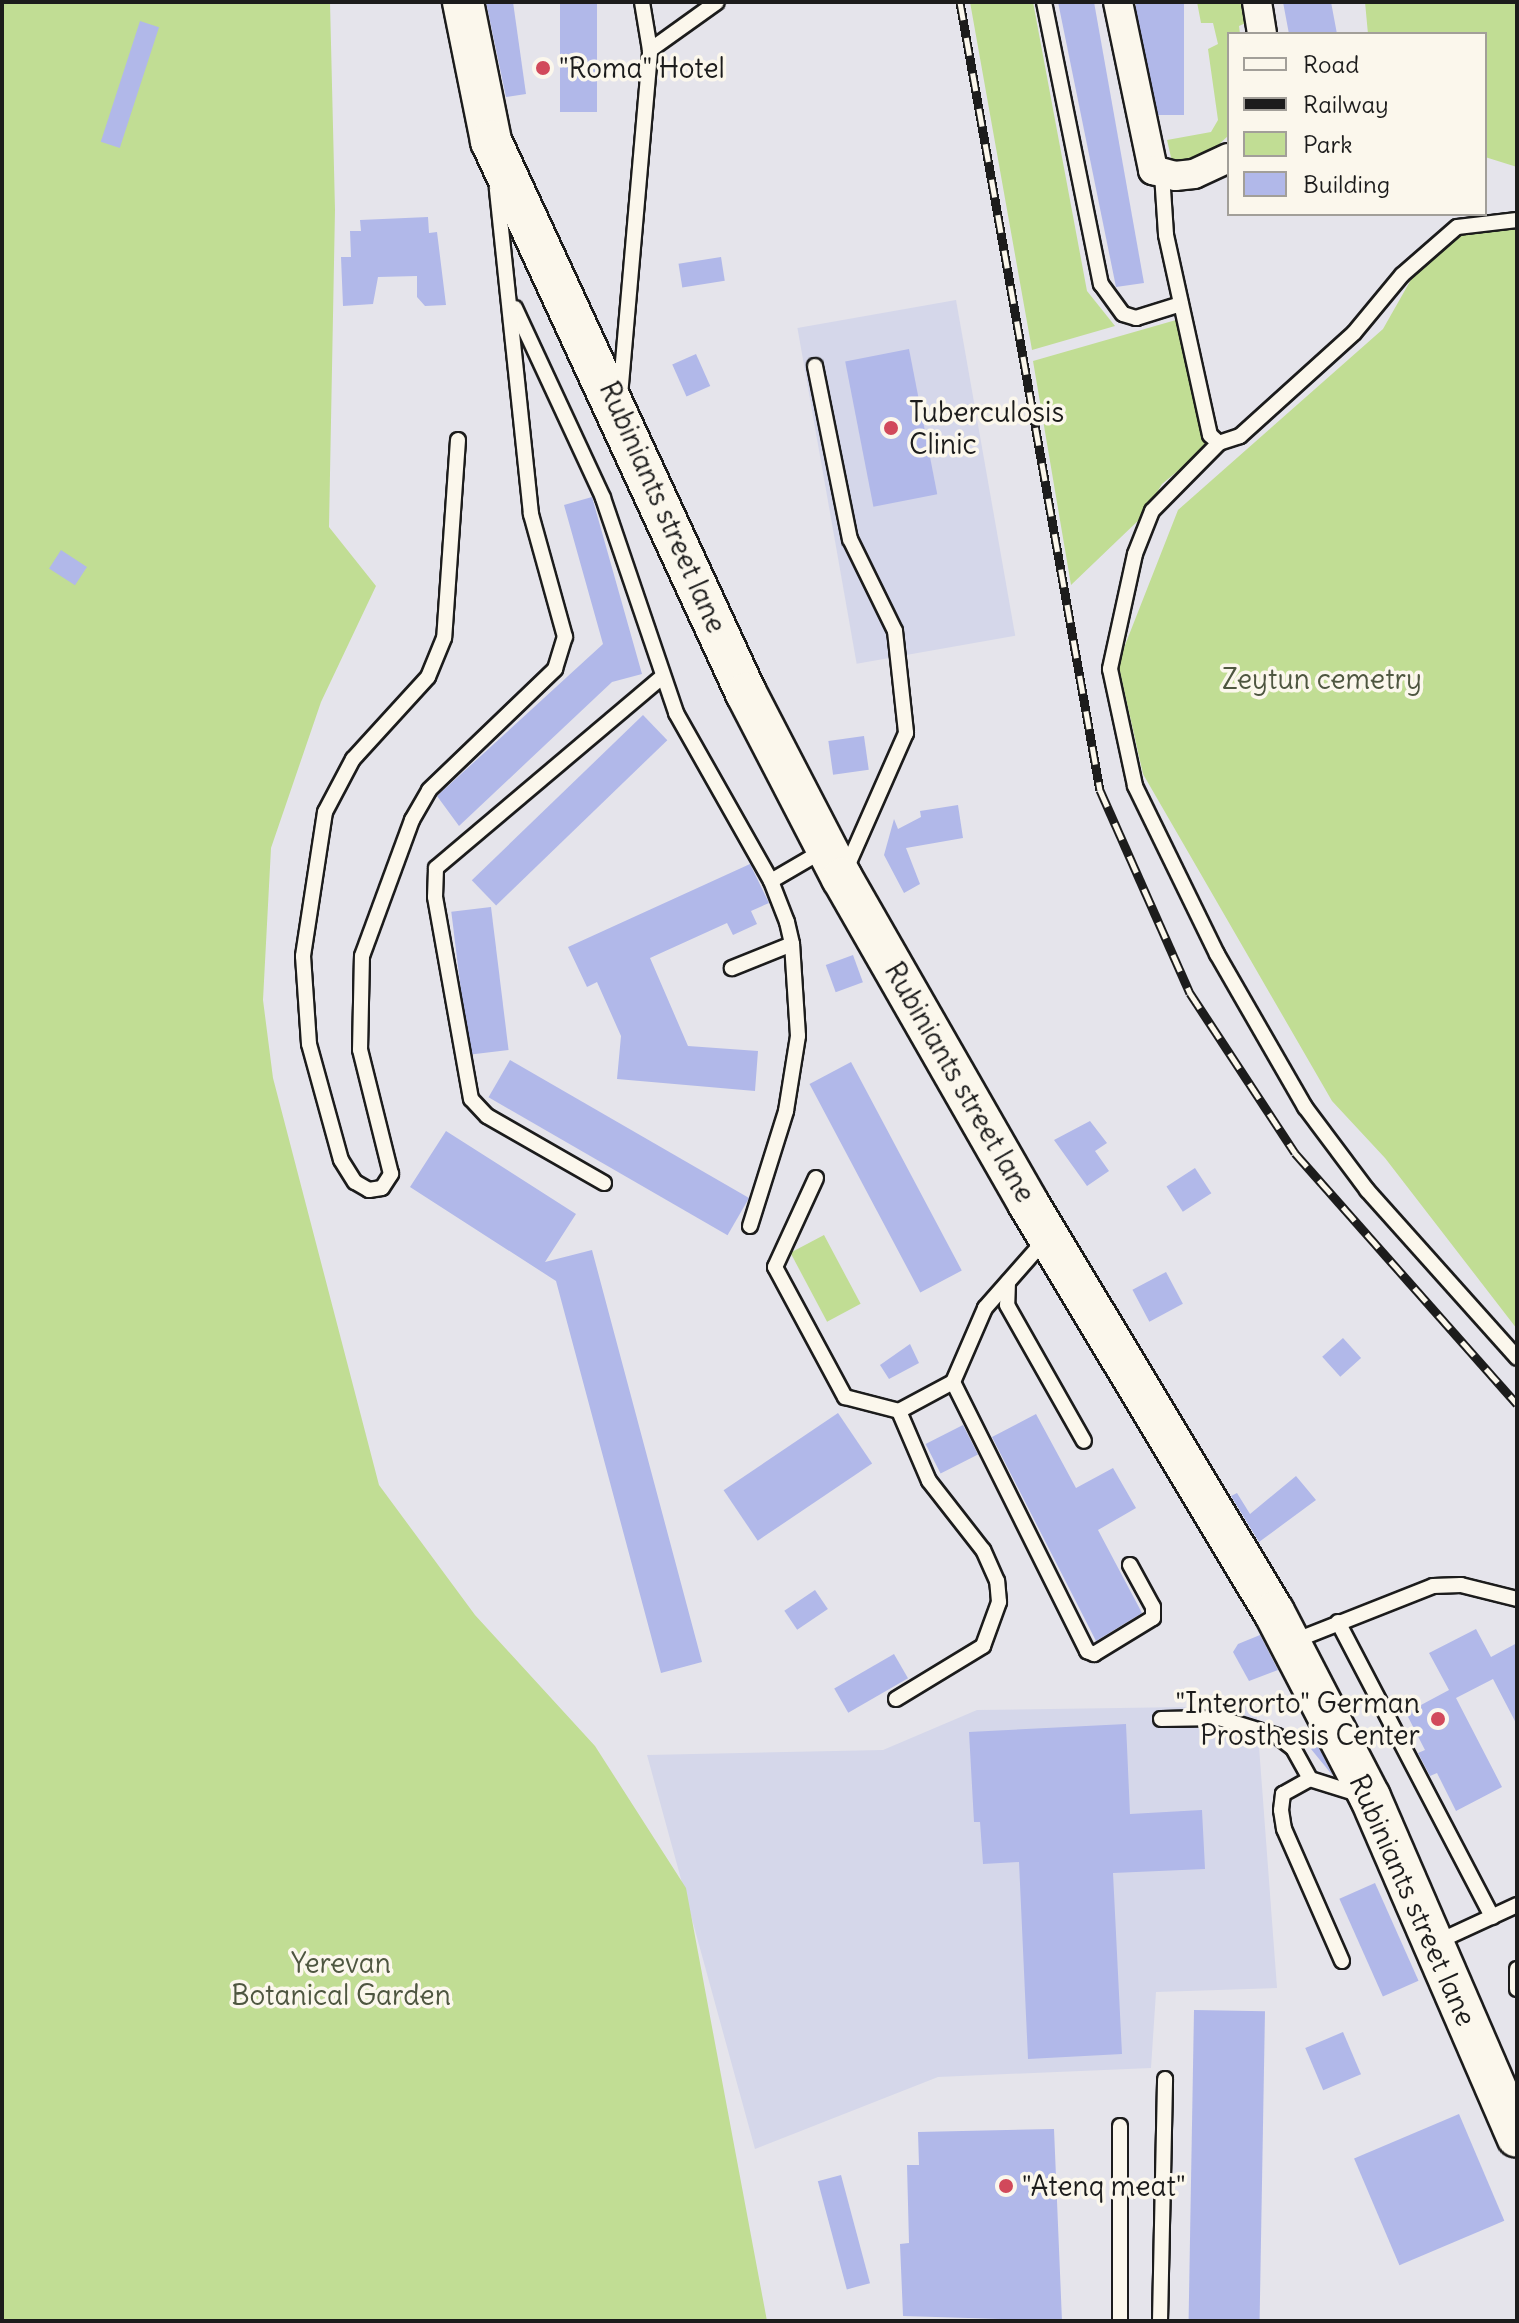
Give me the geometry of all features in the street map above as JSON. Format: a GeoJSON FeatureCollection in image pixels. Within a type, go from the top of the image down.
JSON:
{"type":"FeatureCollection","features":[{"type":"Feature","properties":{"kind":"street","name":"Rubiniants street lane"},"geometry":{"type":"LineString","coordinates":[[463,2],[491,141],[619,409],[746,693],[835,863],[1290,1642],[1370,1797],[1517,2137]]}},
{"type":"Feature","properties":{"kind":"street"},"geometry":{"type":"LineString","coordinates":[[1118,2],[1150,163],[1162,174],[1194,174],[1227,159]]}},
{"type":"Feature","properties":{"kind":"street"},"geometry":{"type":"LineString","coordinates":[[1257,2],[1262,32]]}},
{"type":"Feature","properties":{"kind":"lane"},"geometry":{"type":"LineString","coordinates":[[619,409],[650,50],[642,2]]}},
{"type":"Feature","properties":{"kind":"lane"},"geometry":{"type":"LineString","coordinates":[[650,50],[717,2]]}},
{"type":"Feature","properties":{"kind":"lane"},"geometry":{"type":"LineString","coordinates":[[1044,2],[1101,284],[1123,314],[1136,318],[1181,304]]}},
{"type":"Feature","properties":{"kind":"lane"},"geometry":{"type":"LineString","coordinates":[[458,440],[444,638],[428,677],[353,759],[325,812],[303,956],[309,1044],[341,1160],[355,1182],[369,1190],[382,1188],[391,1174],[360,1050],[362,956],[412,820],[429,790],[555,669],[565,637],[531,514],[518,427],[510,297],[491,141]]}},
{"type":"Feature","properties":{"kind":"lane"},"geometry":{"type":"LineString","coordinates":[[1162,174],[1166,235],[1210,435],[1219,443]]}},
{"type":"Feature","properties":{"kind":"lane"},"geometry":{"type":"LineString","coordinates":[[1517,220],[1457,227],[1402,275],[1354,333],[1240,436],[1219,443],[1152,511],[1135,554],[1110,669],[1135,786],[1217,954],[1305,1107],[1367,1190],[1517,1358]]}},
{"type":"Feature","properties":{"kind":"lane"},"geometry":{"type":"LineString","coordinates":[[510,297],[603,498],[662,677],[694,752],[771,881],[792,944],[798,1036],[786,1111],[750,1226]]}},
{"type":"Feature","properties":{"kind":"lane"},"geometry":{"type":"LineString","coordinates":[[771,881],[835,863],[906,733],[895,631],[850,539],[815,366]]}},
{"type":"Feature","properties":{"kind":"lane"},"geometry":{"type":"LineString","coordinates":[[604,1183],[487,1116],[471,1099],[435,897],[436,868],[662,677]]}},
{"type":"Feature","properties":{"kind":"lane"},"geometry":{"type":"LineString","coordinates":[[732,968],[792,944]]}},
{"type":"Feature","properties":{"kind":"lane"},"geometry":{"type":"LineString","coordinates":[[816,1178],[775,1267],[845,1397],[899,1411],[953,1382],[985,1308],[1051,1234]]}},
{"type":"Feature","properties":{"kind":"lane"},"geometry":{"type":"LineString","coordinates":[[1008,1282],[1007,1305],[1084,1441]]}},
{"type":"Feature","properties":{"kind":"lane"},"geometry":{"type":"LineString","coordinates":[[953,1382],[1087,1651],[1094,1654],[1153,1618],[1153,1607],[1130,1565]]}},
{"type":"Feature","properties":{"kind":"lane"},"geometry":{"type":"LineString","coordinates":[[896,1699],[983,1646],[999,1602],[997,1581],[983,1550],[929,1481],[899,1411]]}},
{"type":"Feature","properties":{"kind":"lane"},"geometry":{"type":"LineString","coordinates":[[1290,1642],[1433,1586],[1461,1585],[1517,1599]]}},
{"type":"Feature","properties":{"kind":"lane"},"geometry":{"type":"LineString","coordinates":[[1338,1622],[1492,1917]]}},
{"type":"Feature","properties":{"kind":"lane"},"geometry":{"type":"LineString","coordinates":[[1161,1719],[1219,1718],[1277,1736],[1293,1748],[1310,1779],[1370,1797]]}},
{"type":"Feature","properties":{"kind":"lane"},"geometry":{"type":"LineString","coordinates":[[1310,1779],[1283,1794],[1284,1829],[1342,1961]]}},
{"type":"Feature","properties":{"kind":"lane"},"geometry":{"type":"LineString","coordinates":[[1433,1944],[1517,1905]]}},
{"type":"Feature","properties":{"kind":"lane"},"geometry":{"type":"LineString","coordinates":[[1517,1969],[1517,1989]]}},
{"type":"Feature","properties":{"kind":"lane"},"geometry":{"type":"LineString","coordinates":[[1160,2321],[1165,2079]]}},
{"type":"Feature","properties":{"kind":"lane"},"geometry":{"type":"LineString","coordinates":[[1120,2126],[1120,2321]]}},
{"type":"Feature","properties":{"kind":"shaded area"},"geometry":{"type":"Polygon","coordinates":[[[956,300],[1015,636],[857,664],[797,328],[956,300]]]}},
{"type":"Feature","properties":{"kind":"shaded area"},"geometry":{"type":"Polygon","coordinates":[[[1256,1706],[1277,1988],[1156,1992],[1151,2068],[938,2077],[755,2149],[647,1755],[883,1750],[977,1710],[1256,1706]]]}},
{"type":"Feature","properties":{"kind":"green space","name":"Yerevan Botanical Garden"},"geometry":{"type":"Polygon","coordinates":[[[2,2],[330,2],[335,210],[329,527],[376,586],[321,702],[271,848],[263,1000],[273,1078],[379,1485],[475,1615],[595,1746],[686,1888],[767,2321],[2,2321],[2,2]]]}},
{"type":"Feature","properties":{"kind":"green space"},"geometry":{"type":"Polygon","coordinates":[[[970,2],[1033,2],[1087,291],[1115,326],[1032,350],[970,2]]]}},
{"type":"Feature","properties":{"kind":"green space"},"geometry":{"type":"Polygon","coordinates":[[[1197,2],[1245,2],[1248,22],[1239,26],[1240,32],[1227,32],[1227,137],[1201,161],[1173,166],[1167,140],[1211,132],[1218,120],[1208,49],[1218,44],[1213,23],[1201,23],[1197,2]]]}},
{"type":"Feature","properties":{"kind":"green space"},"geometry":{"type":"Polygon","coordinates":[[[1365,2],[1517,2],[1517,167],[1487,158],[1487,32],[1368,32],[1365,2]]]}},
{"type":"Feature","properties":{"kind":"green space","name":"Zeytun cemetry"},"geometry":{"type":"Polygon","coordinates":[[[1517,212],[1517,1329],[1385,1158],[1332,1101],[1143,774],[1118,663],[1178,510],[1383,329],[1438,232],[1517,212]]]}},
{"type":"Feature","properties":{"kind":"green space"},"geometry":{"type":"Polygon","coordinates":[[[1176,320],[1206,448],[1162,484],[1143,516],[1071,585],[1033,361],[1176,320]]]}},
{"type":"Feature","properties":{"kind":"green space"},"geometry":{"type":"Polygon","coordinates":[[[824,1235],[861,1304],[827,1322],[790,1253],[824,1235]]]}},
{"type":"Feature","properties":{"kind":"building"},"geometry":{"type":"Polygon","coordinates":[[[486,2],[513,2],[526,94],[506,97],[486,2]]]}},
{"type":"Feature","properties":{"kind":"building"},"geometry":{"type":"Polygon","coordinates":[[[560,2],[597,2],[597,112],[560,112],[560,2]]]}},
{"type":"Feature","properties":{"kind":"building"},"geometry":{"type":"Polygon","coordinates":[[[1058,2],[1094,2],[1144,283],[1116,287],[1058,2]]]}},
{"type":"Feature","properties":{"kind":"building"},"geometry":{"type":"Polygon","coordinates":[[[1136,2],[1184,2],[1184,115],[1136,115],[1136,2]]]}},
{"type":"Feature","properties":{"kind":"building"},"geometry":{"type":"Polygon","coordinates":[[[1283,2],[1331,2],[1337,32],[1289,32],[1283,2]]]}},
{"type":"Feature","properties":{"kind":"building"},"geometry":{"type":"Polygon","coordinates":[[[140,21],[159,27],[120,148],[101,142],[140,21]]]}},
{"type":"Feature","properties":{"kind":"building"},"geometry":{"type":"Polygon","coordinates":[[[428,217],[429,233],[437,232],[446,305],[425,306],[417,297],[417,276],[378,277],[373,304],[343,306],[341,257],[351,257],[350,231],[361,231],[360,220],[428,217]]]}},
{"type":"Feature","properties":{"kind":"building"},"geometry":{"type":"Polygon","coordinates":[[[721,257],[725,281],[682,287],[679,264],[721,257]]]}},
{"type":"Feature","properties":{"kind":"building","name":"Tuberculosis Clinic"},"geometry":{"type":"Polygon","coordinates":[[[909,349],[937,494],[873,507],[845,361],[909,349]]]}},
{"type":"Feature","properties":{"kind":"building"},"geometry":{"type":"Polygon","coordinates":[[[696,354],[710,386],[686,397],[672,365],[696,354]]]}},
{"type":"Feature","properties":{"kind":"building"},"geometry":{"type":"Polygon","coordinates":[[[592,497],[642,674],[612,682],[459,826],[437,796],[603,644],[564,505],[592,497]]]}},
{"type":"Feature","properties":{"kind":"building"},"geometry":{"type":"Polygon","coordinates":[[[61,550],[87,567],[75,585],[49,568],[61,550]]]}},
{"type":"Feature","properties":{"kind":"building"},"geometry":{"type":"Polygon","coordinates":[[[643,715],[667,740],[496,906],[472,880],[643,715]]]}},
{"type":"Feature","properties":{"kind":"building"},"geometry":{"type":"Polygon","coordinates":[[[864,736],[869,770],[833,775],[828,741],[864,736]]]}},
{"type":"Feature","properties":{"kind":"building"},"geometry":{"type":"Polygon","coordinates":[[[958,805],[963,838],[906,848],[920,884],[904,893],[884,855],[894,819],[898,829],[921,817],[920,811],[958,805]]]}},
{"type":"Feature","properties":{"kind":"building"},"geometry":{"type":"Polygon","coordinates":[[[750,864],[769,903],[751,911],[757,924],[733,935],[727,923],[650,958],[688,1046],[758,1051],[755,1091],[617,1079],[621,1036],[597,982],[587,987],[568,947],[750,864]]]}},
{"type":"Feature","properties":{"kind":"building"},"geometry":{"type":"Polygon","coordinates":[[[491,907],[509,1050],[469,1055],[451,912],[491,907]]]}},
{"type":"Feature","properties":{"kind":"building"},"geometry":{"type":"Polygon","coordinates":[[[853,955],[863,982],[836,992],[826,965],[853,955]]]}},
{"type":"Feature","properties":{"kind":"building"},"geometry":{"type":"Polygon","coordinates":[[[510,1060],[749,1198],[728,1235],[488,1097],[510,1060]]]}},
{"type":"Feature","properties":{"kind":"building"},"geometry":{"type":"Polygon","coordinates":[[[851,1062],[962,1270],[920,1292],[810,1084],[851,1062]]]}},
{"type":"Feature","properties":{"kind":"building"},"geometry":{"type":"Polygon","coordinates":[[[1090,1121],[1107,1143],[1095,1151],[1109,1171],[1087,1186],[1054,1140],[1090,1121]]]}},
{"type":"Feature","properties":{"kind":"building"},"geometry":{"type":"Polygon","coordinates":[[[446,1131],[576,1214],[545,1262],[592,1250],[702,1662],[661,1673],[556,1281],[410,1187],[446,1131]]]}},
{"type":"Feature","properties":{"kind":"building"},"geometry":{"type":"Polygon","coordinates":[[[1195,1168],[1211,1193],[1183,1212],[1166,1187],[1195,1168]]]}},
{"type":"Feature","properties":{"kind":"building"},"geometry":{"type":"Polygon","coordinates":[[[1166,1272],[1183,1304],[1149,1322],[1132,1290],[1166,1272]]]}},
{"type":"Feature","properties":{"kind":"building"},"geometry":{"type":"Polygon","coordinates":[[[1343,1338],[1361,1358],[1340,1377],[1322,1357],[1343,1338]]]}},
{"type":"Feature","properties":{"kind":"building"},"geometry":{"type":"Polygon","coordinates":[[[910,1344],[919,1363],[889,1379],[880,1365],[910,1344]]]}},
{"type":"Feature","properties":{"kind":"building"},"geometry":{"type":"Polygon","coordinates":[[[838,1413],[872,1464],[758,1541],[724,1490],[838,1413]]]}},
{"type":"Feature","properties":{"kind":"building"},"geometry":{"type":"Polygon","coordinates":[[[1036,1414],[1076,1488],[1113,1468],[1136,1508],[1098,1530],[1142,1613],[1096,1641],[992,1437],[1036,1414]]]}},
{"type":"Feature","properties":{"kind":"building"},"geometry":{"type":"Polygon","coordinates":[[[963,1425],[978,1454],[941,1473],[926,1444],[963,1425]]]}},
{"type":"Feature","properties":{"kind":"building"},"geometry":{"type":"Polygon","coordinates":[[[1296,1476],[1316,1500],[1259,1542],[1231,1496],[1237,1493],[1250,1514],[1296,1476]]]}},
{"type":"Feature","properties":{"kind":"building"},"geometry":{"type":"Polygon","coordinates":[[[815,1590],[828,1609],[797,1630],[784,1611],[815,1590]]]}},
{"type":"Feature","properties":{"kind":"building","name":"\"Interorto\" German Prosthesis Center"},"geometry":{"type":"Polygon","coordinates":[[[1476,1629],[1491,1657],[1517,1643],[1517,1725],[1493,1679],[1456,1698],[1502,1787],[1456,1811],[1437,1773],[1430,1776],[1418,1753],[1425,1750],[1406,1713],[1449,1690],[1429,1653],[1476,1629]]]}},
{"type":"Feature","properties":{"kind":"building"},"geometry":{"type":"Polygon","coordinates":[[[1260,1635],[1278,1670],[1249,1681],[1233,1652],[1238,1644],[1260,1635]]]}},
{"type":"Feature","properties":{"kind":"building"},"geometry":{"type":"Polygon","coordinates":[[[894,1654],[908,1678],[848,1713],[834,1688],[894,1654]]]}},
{"type":"Feature","properties":{"kind":"building"},"geometry":{"type":"Polygon","coordinates":[[[1126,1724],[1130,1814],[1202,1810],[1205,1869],[1113,1873],[1122,2054],[1028,2059],[1019,1862],[983,1864],[980,1822],[974,1822],[969,1732],[1126,1724]]]}},
{"type":"Feature","properties":{"kind":"building"},"geometry":{"type":"Polygon","coordinates":[[[1317,1744],[1333,1776],[1311,1749],[1317,1744]]]}},
{"type":"Feature","properties":{"kind":"building"},"geometry":{"type":"Polygon","coordinates":[[[1375,1883],[1419,1981],[1383,1997],[1339,1899],[1375,1883]]]}},
{"type":"Feature","properties":{"kind":"building"},"geometry":{"type":"Polygon","coordinates":[[[1194,2010],[1265,2011],[1260,2321],[1189,2321],[1194,2010]]]}},
{"type":"Feature","properties":{"kind":"building"},"geometry":{"type":"Polygon","coordinates":[[[1343,2032],[1361,2074],[1323,2090],[1305,2048],[1343,2032]]]}},
{"type":"Feature","properties":{"kind":"building"},"geometry":{"type":"Polygon","coordinates":[[[1459,2114],[1504,2221],[1399,2265],[1354,2159],[1459,2114]]]}},
{"type":"Feature","properties":{"kind":"building","name":"\"Atenq meat\""},"geometry":{"type":"Polygon","coordinates":[[[1054,2129],[1062,2321],[903,2316],[900,2244],[909,2243],[907,2165],[919,2165],[918,2132],[1054,2129]]]}},
{"type":"Feature","properties":{"kind":"building"},"geometry":{"type":"Polygon","coordinates":[[[841,2175],[870,2283],[847,2289],[818,2181],[841,2175]]]}},
{"type":"Feature","properties":{"kind":"railway"},"geometry":{"type":"LineString","coordinates":[[960,2],[1100,790],[1190,993],[1295,1153],[1517,1404]]}},
{"type":"Feature","properties":{"kind":"place","name":"\"Roma\" Hotel"},"geometry":{"type":"Point","coordinates":[543,68]}},
{"type":"Feature","properties":{"kind":"place","name":"Tuberculosis Clinic"},"geometry":{"type":"Point","coordinates":[891,428]}},
{"type":"Feature","properties":{"kind":"place","name":"\"Interorto\" German Prosthesis Center"},"geometry":{"type":"Point","coordinates":[1438,1719]}},
{"type":"Feature","properties":{"kind":"place","name":"\"Atenq meat\""},"geometry":{"type":"Point","coordinates":[1006,2186]}}]}
